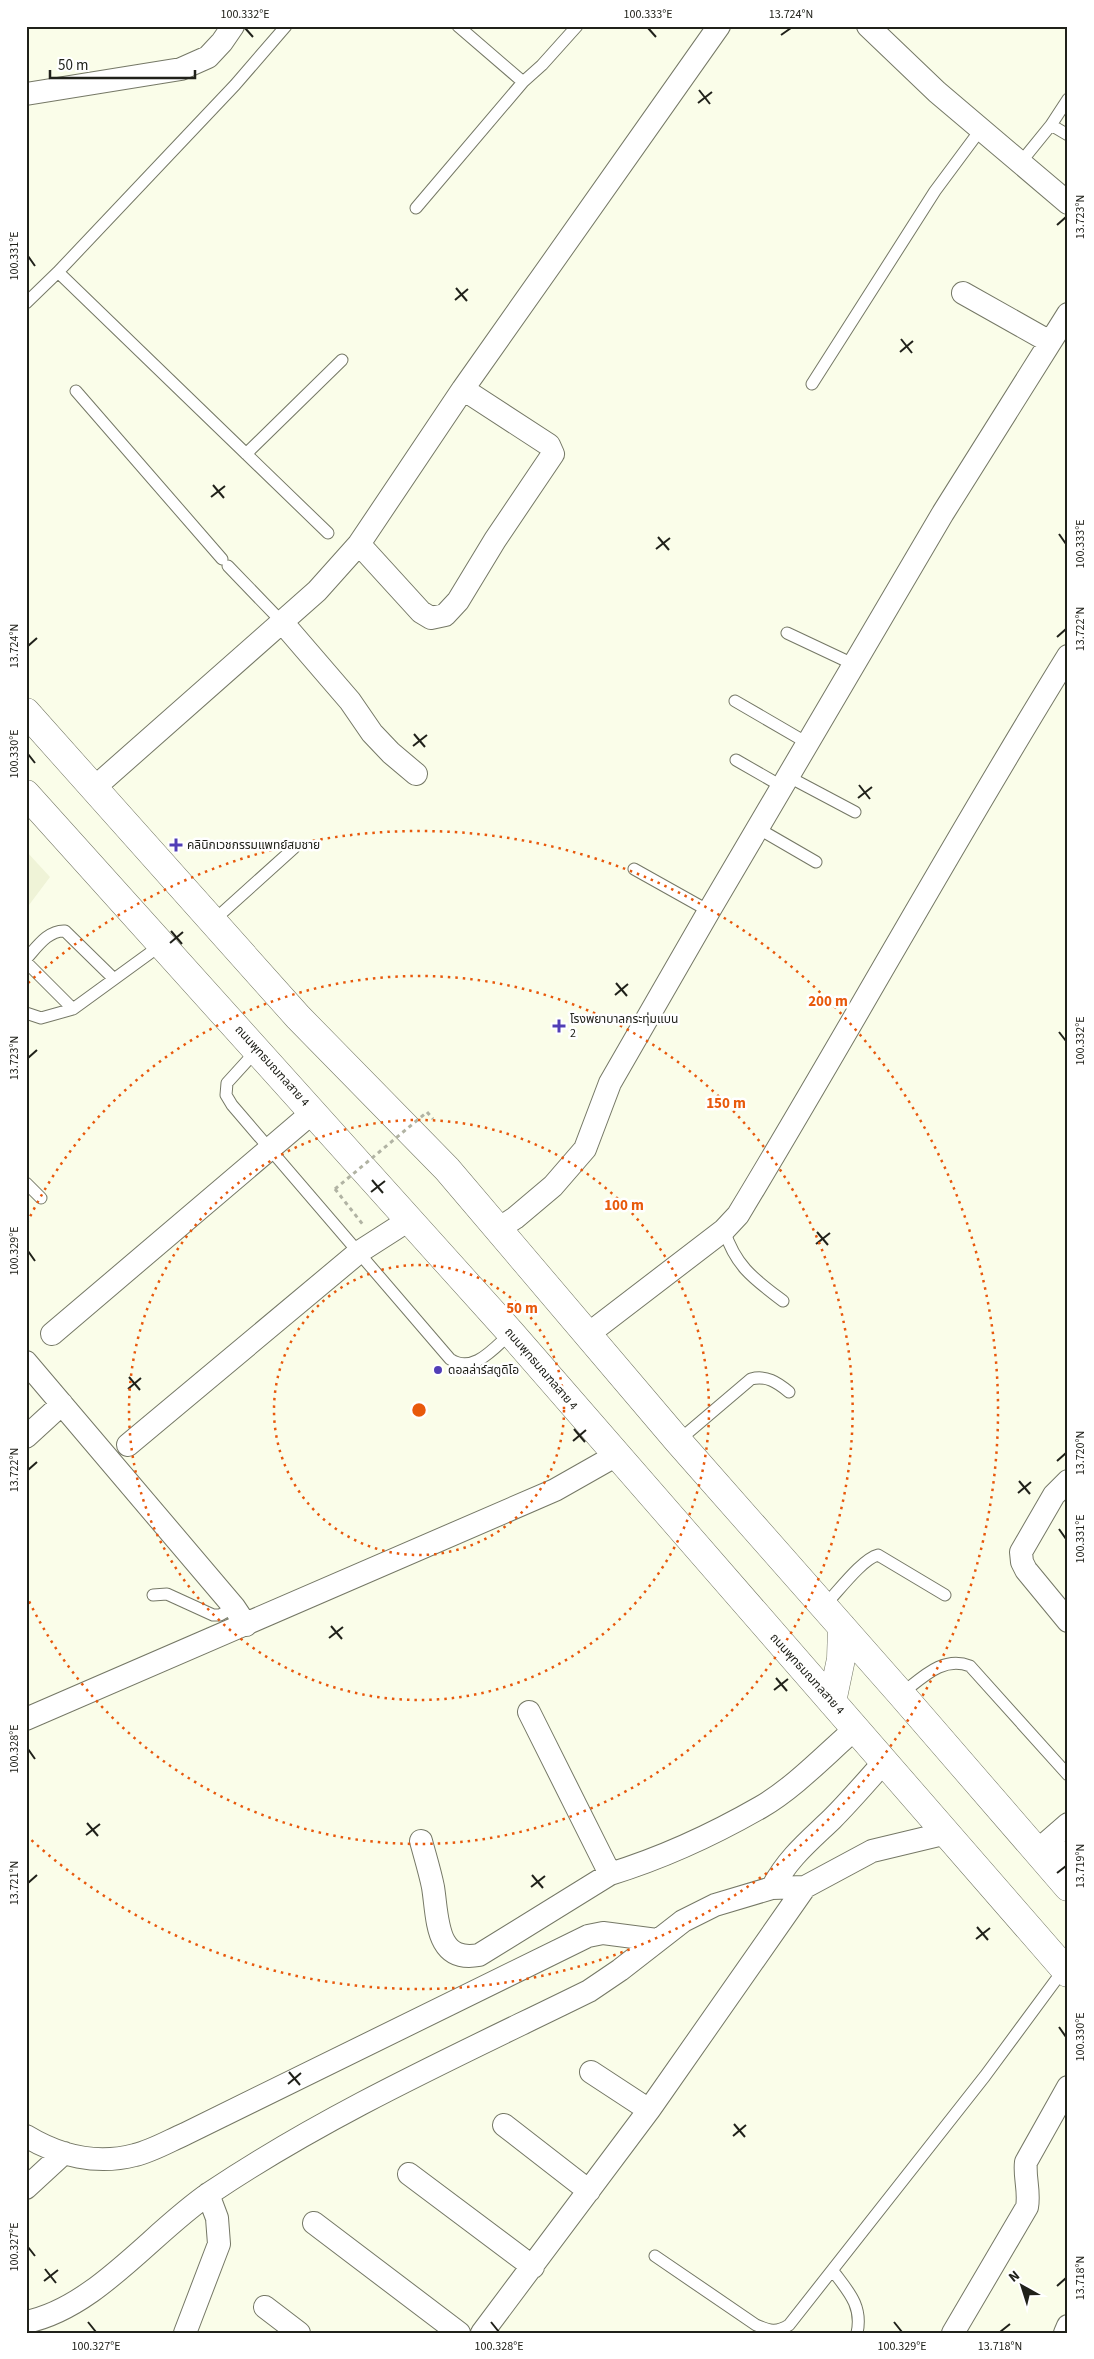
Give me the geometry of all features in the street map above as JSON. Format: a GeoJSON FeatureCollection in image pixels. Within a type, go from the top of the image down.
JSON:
{"type":"FeatureCollection","features":[{"type":"Feature","properties":{"kind":"main road"},"geometry":{"type":"LineString","coordinates":[[26,712],[298,1017],[447,1169],[678,1441],[901,1694],[1051,1856],[1068,1887]]}},
{"type":"Feature","properties":{"kind":"main road","name":"ถนนพุทธมณฑลสาย 4"},"geometry":{"type":"LineString","coordinates":[[26,794],[163,944],[511,1333],[616,1456],[1066,1971]]}},
{"type":"Feature","properties":{"kind":"main road"},"geometry":{"type":"LineString","coordinates":[[832,1702],[841,1659],[842,1627]]}},
{"type":"Feature","properties":{"kind":"street"},"geometry":{"type":"LineString","coordinates":[[26,94],[181,69],[208,57],[233,26]]}},
{"type":"Feature","properties":{"kind":"street"},"geometry":{"type":"LineString","coordinates":[[94,788],[317,591],[358,544],[463,389],[719,26]]}},
{"type":"Feature","properties":{"kind":"street"},"geometry":{"type":"LineString","coordinates":[[868,26],[937,92],[1068,203]]}},
{"type":"Feature","properties":{"kind":"street"},"geometry":{"type":"LineString","coordinates":[[963,293],[1050,342]]}},
{"type":"Feature","properties":{"kind":"street"},"geometry":{"type":"LineString","coordinates":[[498,1229],[515,1218],[554,1186],[585,1149],[610,1084],[709,911],[809,744],[943,513],[1068,314]]}},
{"type":"Feature","properties":{"kind":"street"},"geometry":{"type":"LineString","coordinates":[[358,544],[376,561],[421,612],[432,618],[445,615],[458,601],[495,540],[553,454],[549,445],[463,389]]}},
{"type":"Feature","properties":{"kind":"street"},"geometry":{"type":"LineString","coordinates":[[282,622],[350,701],[372,733],[391,753],[416,774]]}},
{"type":"Feature","properties":{"kind":"street"},"geometry":{"type":"LineString","coordinates":[[587,1335],[724,1230],[738,1215],[824,1072],[937,874],[1068,656]]}},
{"type":"Feature","properties":{"kind":"street"},"geometry":{"type":"LineString","coordinates":[[52,1334],[313,1112]]}},
{"type":"Feature","properties":{"kind":"street"},"geometry":{"type":"LineString","coordinates":[[128,1445],[368,1247],[409,1220]]}},
{"type":"Feature","properties":{"kind":"street"},"geometry":{"type":"LineString","coordinates":[[26,1362],[240,1616]]}},
{"type":"Feature","properties":{"kind":"street"},"geometry":{"type":"LineString","coordinates":[[26,1437],[62,1404]]}},
{"type":"Feature","properties":{"kind":"street"},"geometry":{"type":"LineString","coordinates":[[26,1718],[240,1616],[555,1490],[616,1456]]}},
{"type":"Feature","properties":{"kind":"street"},"geometry":{"type":"LineString","coordinates":[[1068,1481],[1054,1495],[1020,1552],[1026,1570],[1068,1620]]}},
{"type":"Feature","properties":{"kind":"street"},"geometry":{"type":"LineString","coordinates":[[529,1712],[610,1874]]}},
{"type":"Feature","properties":{"kind":"street"},"geometry":{"type":"LineString","coordinates":[[421,1841],[441,1933],[446,1946],[454,1954],[466,1957],[479,1955],[610,1874],[633,1867],[695,1840],[762,1806],[801,1776],[855,1729]]}},
{"type":"Feature","properties":{"kind":"street"},"geometry":{"type":"LineString","coordinates":[[772,1888],[782,1869],[798,1850],[833,1818],[884,1762]]}},
{"type":"Feature","properties":{"kind":"street"},"geometry":{"type":"LineString","coordinates":[[1051,1856],[1068,1824]]}},
{"type":"Feature","properties":{"kind":"street"},"geometry":{"type":"LineString","coordinates":[[26,2322],[66,2308],[94,2289],[208,2194],[292,2142],[375,2096],[589,1991],[620,1970],[656,1940],[683,1921],[715,1905],[772,1888],[805,1887],[872,1851],[946,1833]]}},
{"type":"Feature","properties":{"kind":"street"},"geometry":{"type":"LineString","coordinates":[[482,2333],[649,2110],[805,1887]]}},
{"type":"Feature","properties":{"kind":"street"},"geometry":{"type":"LineString","coordinates":[[26,2136],[64,2153],[84,2158],[109,2159],[135,2155],[185,2134],[588,1936],[603,1933],[656,1940]]}},
{"type":"Feature","properties":{"kind":"street"},"geometry":{"type":"LineString","coordinates":[[591,2072],[649,2110]]}},
{"type":"Feature","properties":{"kind":"street"},"geometry":{"type":"LineString","coordinates":[[954,2333],[1027,2207],[1030,2194],[1025,2172],[1026,2162],[1068,2087]]}},
{"type":"Feature","properties":{"kind":"street"},"geometry":{"type":"LineString","coordinates":[[504,2125],[589,2191]]}},
{"type":"Feature","properties":{"kind":"street"},"geometry":{"type":"LineString","coordinates":[[26,2188],[64,2153]]}},
{"type":"Feature","properties":{"kind":"street"},"geometry":{"type":"LineString","coordinates":[[409,2174],[532,2267]]}},
{"type":"Feature","properties":{"kind":"street"},"geometry":{"type":"LineString","coordinates":[[186,2333],[219,2244],[217,2218],[208,2194]]}},
{"type":"Feature","properties":{"kind":"street"},"geometry":{"type":"LineString","coordinates":[[314,2223],[459,2333]]}},
{"type":"Feature","properties":{"kind":"street"},"geometry":{"type":"LineString","coordinates":[[265,2307],[299,2333]]}},
{"type":"Feature","properties":{"kind":"street"},"geometry":{"type":"LineString","coordinates":[[1065,2333],[1068,2326]]}},
{"type":"Feature","properties":{"kind":"lane"},"geometry":{"type":"LineString","coordinates":[[26,303],[58,272],[235,85],[286,26]]}},
{"type":"Feature","properties":{"kind":"lane"},"geometry":{"type":"LineString","coordinates":[[458,26],[523,82]]}},
{"type":"Feature","properties":{"kind":"lane"},"geometry":{"type":"LineString","coordinates":[[416,208],[523,82],[578,26]]}},
{"type":"Feature","properties":{"kind":"lane"},"geometry":{"type":"LineString","coordinates":[[1020,162],[1051,125],[1068,99]]}},
{"type":"Feature","properties":{"kind":"lane"},"geometry":{"type":"LineString","coordinates":[[1051,125],[1068,135]]}},
{"type":"Feature","properties":{"kind":"lane"},"geometry":{"type":"LineString","coordinates":[[812,384],[935,192],[981,130]]}},
{"type":"Feature","properties":{"kind":"lane"},"geometry":{"type":"LineString","coordinates":[[58,272],[328,533]]}},
{"type":"Feature","properties":{"kind":"lane"},"geometry":{"type":"LineString","coordinates":[[246,454],[342,360]]}},
{"type":"Feature","properties":{"kind":"lane"},"geometry":{"type":"LineString","coordinates":[[76,391],[225,563],[282,622]]}},
{"type":"Feature","properties":{"kind":"lane"},"geometry":{"type":"LineString","coordinates":[[787,633],[855,665]]}},
{"type":"Feature","properties":{"kind":"lane"},"geometry":{"type":"LineString","coordinates":[[735,701],[809,744]]}},
{"type":"Feature","properties":{"kind":"lane"},"geometry":{"type":"LineString","coordinates":[[736,760],[855,812]]}},
{"type":"Feature","properties":{"kind":"lane"},"geometry":{"type":"LineString","coordinates":[[759,829],[816,862]]}},
{"type":"Feature","properties":{"kind":"lane"},"geometry":{"type":"LineString","coordinates":[[212,921],[294,848]]}},
{"type":"Feature","properties":{"kind":"lane"},"geometry":{"type":"LineString","coordinates":[[634,869],[709,911]]}},
{"type":"Feature","properties":{"kind":"lane"},"geometry":{"type":"LineString","coordinates":[[73,1009],[26,961],[49,935],[57,930],[65,931],[113,978]]}},
{"type":"Feature","properties":{"kind":"lane"},"geometry":{"type":"LineString","coordinates":[[26,1013],[41,1018],[73,1009],[113,978],[163,944]]}},
{"type":"Feature","properties":{"kind":"lane"},"geometry":{"type":"LineString","coordinates":[[257,1050],[227,1083],[226,1095],[232,1105],[270,1149],[368,1247],[450,1358],[458,1364],[468,1364],[482,1359],[511,1333]]}},
{"type":"Feature","properties":{"kind":"lane"},"geometry":{"type":"LineString","coordinates":[[26,1184],[41,1198]]}},
{"type":"Feature","properties":{"kind":"lane"},"geometry":{"type":"LineString","coordinates":[[724,1230],[730,1249],[747,1274],[783,1301]]}},
{"type":"Feature","properties":{"kind":"lane"},"geometry":{"type":"LineString","coordinates":[[678,1441],[751,1378],[760,1376],[776,1382],[789,1392]]}},
{"type":"Feature","properties":{"kind":"lane"},"geometry":{"type":"LineString","coordinates":[[824,1606],[864,1564],[873,1556],[878,1555],[944,1596]]}},
{"type":"Feature","properties":{"kind":"lane"},"geometry":{"type":"LineString","coordinates":[[152,1595],[167,1594],[212,1615],[240,1616]]}},
{"type":"Feature","properties":{"kind":"lane"},"geometry":{"type":"LineString","coordinates":[[901,1694],[936,1668],[949,1662],[960,1662],[970,1666],[1068,1775]]}},
{"type":"Feature","properties":{"kind":"lane"},"geometry":{"type":"LineString","coordinates":[[655,2256],[756,2326],[770,2332],[780,2330],[789,2325],[1066,1971]]}},
{"type":"Feature","properties":{"kind":"lane"},"geometry":{"type":"LineString","coordinates":[[833,2271],[854,2300],[860,2319],[857,2333]]}},
{"type":"Feature","properties":{"kind":"path"},"geometry":{"type":"LineString","coordinates":[[368,1247],[334,1189],[428,1112]]}},
{"type":"Feature","properties":{"kind":"shaded area"},"geometry":{"type":"Polygon","coordinates":[[[26,851],[50,877],[26,909],[26,851]]]}},
{"type":"Feature","properties":{"kind":"place","name":"คลินิกเวชกรรมแพทย์สมชาย"},"geometry":{"type":"Point","coordinates":[176,845]}},
{"type":"Feature","properties":{"kind":"place","name":"โรงพยาบาลกระทุ่มแบน 2"},"geometry":{"type":"Point","coordinates":[559,1026]}},
{"type":"Feature","properties":{"kind":"place","name":"ดอลล่าร์สตูดิโอ"},"geometry":{"type":"Point","coordinates":[438,1370]}}]}
